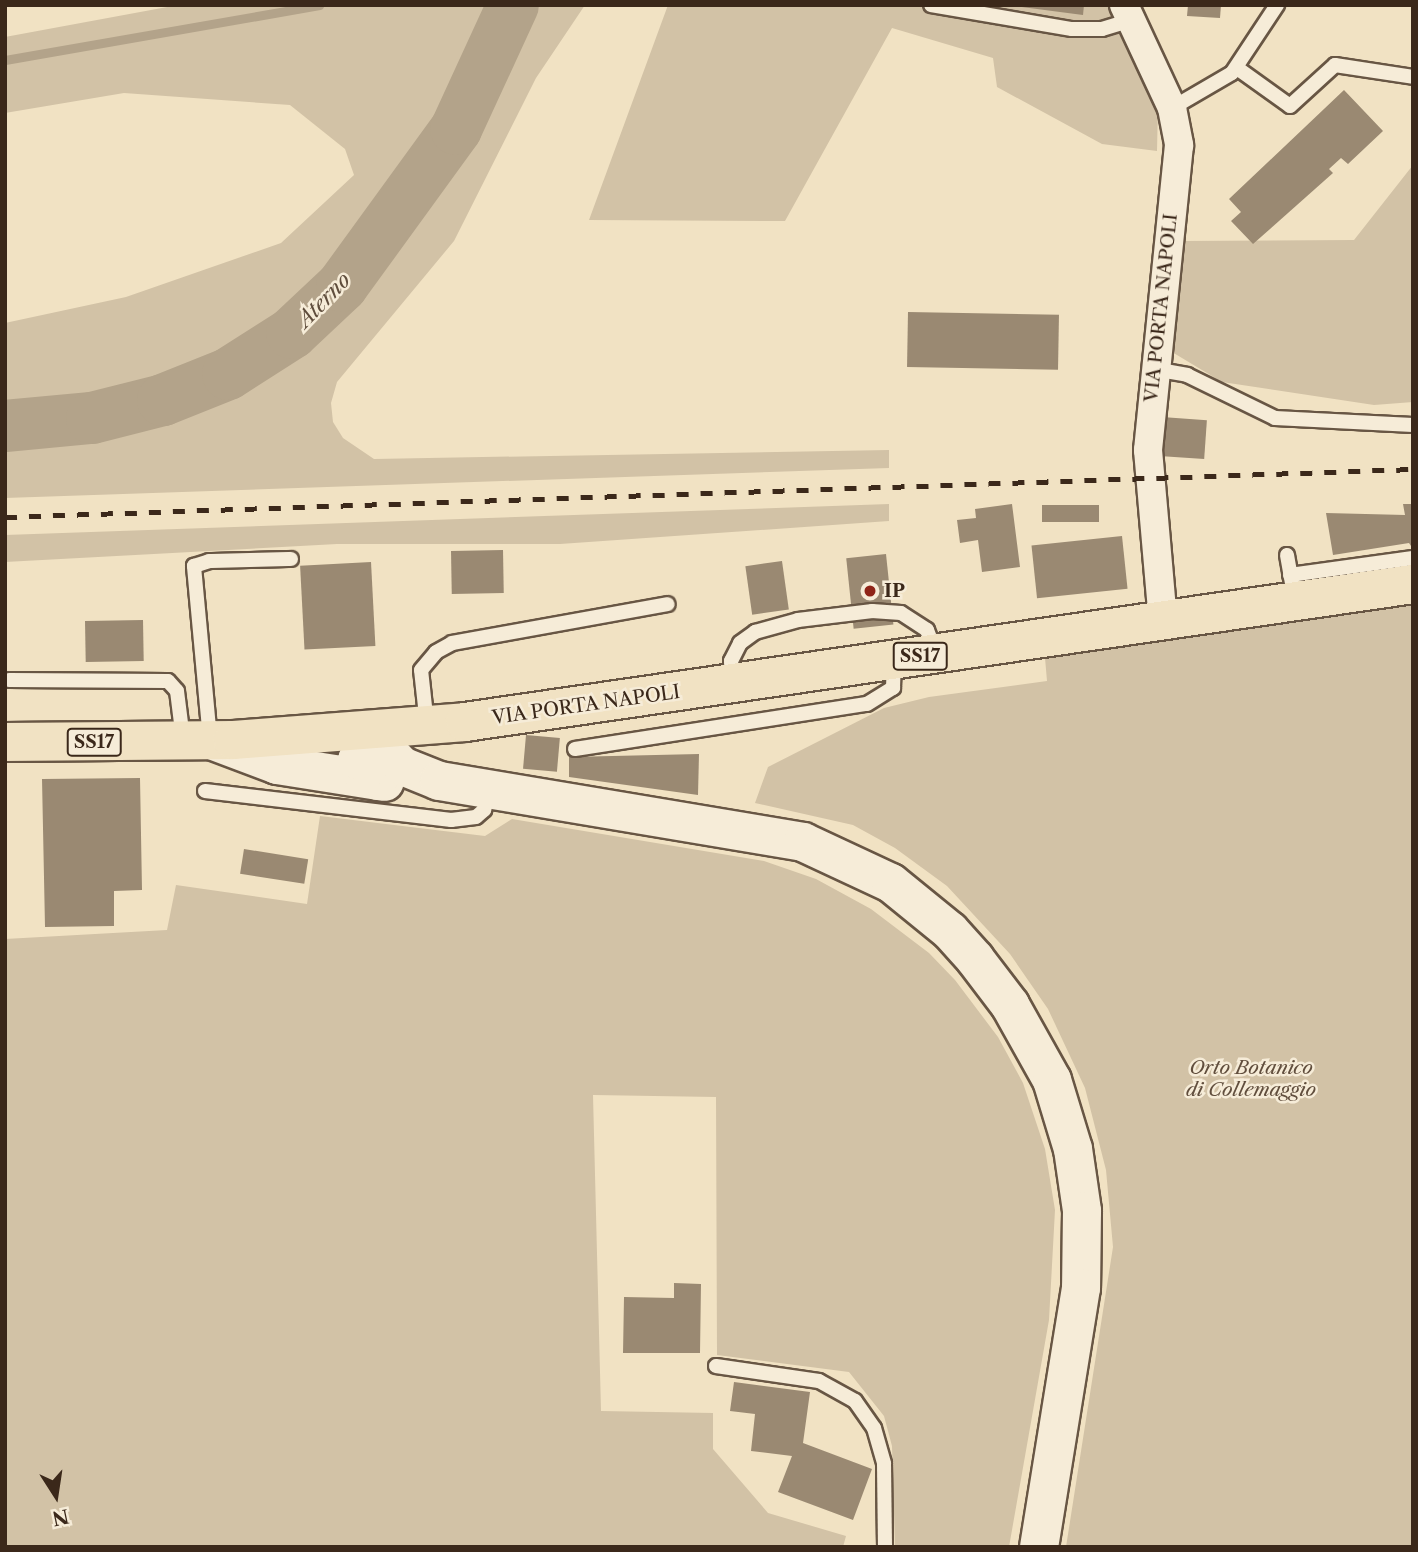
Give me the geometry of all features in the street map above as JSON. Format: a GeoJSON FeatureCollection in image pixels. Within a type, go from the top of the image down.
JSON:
{"type":"FeatureCollection","features":[{"type":"Feature","properties":{"kind":"main road","name":"VIA PORTA NAPOLI"},"geometry":{"type":"LineString","coordinates":[[5,742],[197,740],[369,732],[427,726],[1163,622],[1292,589],[1413,584]]}},
{"type":"Feature","properties":{"kind":"main road"},"geometry":{"type":"LineString","coordinates":[[414,771],[405,749],[427,726]]}},
{"type":"Feature","properties":{"kind":"main road"},"geometry":{"type":"LineString","coordinates":[[378,781],[363,774],[357,760],[369,732],[394,760],[414,771],[488,791]]}},
{"type":"Feature","properties":{"kind":"main road"},"geometry":{"type":"LineString","coordinates":[[197,740],[277,765],[378,781],[488,791],[768,833],[834,853],[891,883],[950,931],[994,981],[1052,1080],[1073,1149],[1082,1211],[1081,1288],[1039,1547]]}},
{"type":"Feature","properties":{"kind":"street","name":"VIA PORTA NAPOLI"},"geometry":{"type":"LineString","coordinates":[[1128,12],[1172,108],[1179,145],[1153,369],[1148,476],[1163,622]]}},
{"type":"Feature","properties":{"kind":"lane"},"geometry":{"type":"LineString","coordinates":[[931,5],[1072,29],[1102,29],[1128,12]]}},
{"type":"Feature","properties":{"kind":"lane"},"geometry":{"type":"LineString","coordinates":[[1172,108],[1215,86],[1237,68],[1277,5]]}},
{"type":"Feature","properties":{"kind":"lane"},"geometry":{"type":"LineString","coordinates":[[1237,68],[1290,106],[1335,65],[1413,77]]}},
{"type":"Feature","properties":{"kind":"lane"},"geometry":{"type":"LineString","coordinates":[[1153,369],[1187,375],[1275,418],[1413,425]]}},
{"type":"Feature","properties":{"kind":"lane"},"geometry":{"type":"LineString","coordinates":[[1287,555],[1292,589],[1413,558]]}},
{"type":"Feature","properties":{"kind":"lane"},"geometry":{"type":"LineString","coordinates":[[197,740],[194,566],[291,559]]}},
{"type":"Feature","properties":{"kind":"lane"},"geometry":{"type":"LineString","coordinates":[[427,726],[421,670],[436,652],[452,643],[668,604]]}},
{"type":"Feature","properties":{"kind":"lane"},"geometry":{"type":"LineString","coordinates":[[733,684],[731,661],[740,643],[755,632],[798,620],[872,611],[901,613],[927,630],[937,654]]}},
{"type":"Feature","properties":{"kind":"lane"},"geometry":{"type":"LineString","coordinates":[[575,749],[867,704],[893,688],[894,660]]}},
{"type":"Feature","properties":{"kind":"lane"},"geometry":{"type":"LineString","coordinates":[[9,680],[167,681],[177,691],[197,740]]}},
{"type":"Feature","properties":{"kind":"lane"},"geometry":{"type":"LineString","coordinates":[[205,790],[451,820],[476,817],[484,810],[488,791]]}},
{"type":"Feature","properties":{"kind":"lane"},"geometry":{"type":"LineString","coordinates":[[716,1366],[819,1381],[855,1401],[874,1428],[884,1464],[885,1547]]}},
{"type":"Feature","properties":{"kind":"green space"},"geometry":{"type":"Polygon","coordinates":[[[178,5],[585,5],[536,78],[454,241],[337,382],[331,403],[333,422],[343,438],[374,459],[889,450],[889,468],[5,498],[5,323],[126,297],[281,243],[354,175],[345,149],[290,105],[124,93],[5,113],[5,37],[178,5]]]}},
{"type":"Feature","properties":{"kind":"green space"},"geometry":{"type":"Polygon","coordinates":[[[668,5],[1119,5],[1158,106],[1157,151],[1102,144],[997,87],[993,58],[892,28],[785,221],[589,220],[668,5]]]}},
{"type":"Feature","properties":{"kind":"green space"},"geometry":{"type":"Polygon","coordinates":[[[1413,165],[1413,402],[1374,405],[1222,382],[1172,352],[1184,241],[1354,240],[1413,165]]]}},
{"type":"Feature","properties":{"kind":"green space"},"geometry":{"type":"Polygon","coordinates":[[[889,504],[889,521],[560,544],[337,544],[5,562],[5,535],[889,504]]]}},
{"type":"Feature","properties":{"kind":"green space","name":"Orto Botanico di Collemaggio"},"geometry":{"type":"Polygon","coordinates":[[[1413,600],[1413,1547],[1066,1547],[1113,1247],[1106,1170],[1085,1088],[1048,1009],[1010,954],[947,886],[895,848],[853,825],[755,803],[768,767],[884,708],[929,697],[1047,681],[1045,658],[1413,600]]]}},
{"type":"Feature","properties":{"kind":"green space"},"geometry":{"type":"Polygon","coordinates":[[[320,816],[485,836],[512,819],[764,861],[816,879],[871,909],[929,953],[955,980],[998,1037],[1023,1083],[1045,1149],[1055,1210],[1049,1320],[1009,1547],[895,1547],[892,1446],[884,1416],[849,1372],[717,1355],[716,1097],[593,1095],[601,1411],[713,1413],[713,1449],[768,1513],[846,1536],[843,1547],[5,1547],[5,939],[167,930],[176,885],[307,904],[320,816]]]}},
{"type":"Feature","properties":{"kind":"building"},"geometry":{"type":"Polygon","coordinates":[[[1006,5],[1084,5],[1083,15],[1006,5]]]}},
{"type":"Feature","properties":{"kind":"building"},"geometry":{"type":"Polygon","coordinates":[[[1188,5],[1221,5],[1220,18],[1187,16],[1188,5]]]}},
{"type":"Feature","properties":{"kind":"building"},"geometry":{"type":"Polygon","coordinates":[[[1344,90],[1383,131],[1348,164],[1341,158],[1329,169],[1333,173],[1253,244],[1231,221],[1241,212],[1229,199],[1344,90]]]}},
{"type":"Feature","properties":{"kind":"building"},"geometry":{"type":"Polygon","coordinates":[[[908,312],[1059,315],[1058,370],[907,367],[908,312]]]}},
{"type":"Feature","properties":{"kind":"building"},"geometry":{"type":"Polygon","coordinates":[[[1162,417],[1207,420],[1204,459],[1159,456],[1162,417]]]}},
{"type":"Feature","properties":{"kind":"building"},"geometry":{"type":"Polygon","coordinates":[[[1012,504],[1020,567],[982,572],[978,540],[960,543],[957,520],[976,518],[975,509],[1012,504]]]}},
{"type":"Feature","properties":{"kind":"building"},"geometry":{"type":"Polygon","coordinates":[[[1403,504],[1413,504],[1413,549],[1409,543],[1333,555],[1326,513],[1405,515],[1403,504]]]}},
{"type":"Feature","properties":{"kind":"building"},"geometry":{"type":"Polygon","coordinates":[[[1042,505],[1099,505],[1099,522],[1042,522],[1042,505]]]}},
{"type":"Feature","properties":{"kind":"building"},"geometry":{"type":"Polygon","coordinates":[[[1122,536],[1128,589],[1037,598],[1031,546],[1122,536]]]}},
{"type":"Feature","properties":{"kind":"building"},"geometry":{"type":"Polygon","coordinates":[[[503,550],[504,593],[452,594],[451,551],[503,550]]]}},
{"type":"Feature","properties":{"kind":"building"},"geometry":{"type":"Polygon","coordinates":[[[886,554],[893,625],[854,629],[846,558],[886,554]]]}},
{"type":"Feature","properties":{"kind":"building"},"geometry":{"type":"Polygon","coordinates":[[[782,561],[789,610],[752,615],[745,566],[782,561]]]}},
{"type":"Feature","properties":{"kind":"building"},"geometry":{"type":"Polygon","coordinates":[[[371,562],[375,646],[304,650],[300,566],[371,562]]]}},
{"type":"Feature","properties":{"kind":"building"},"geometry":{"type":"Polygon","coordinates":[[[143,620],[144,661],[86,662],[85,621],[143,620]]]}},
{"type":"Feature","properties":{"kind":"building"},"geometry":{"type":"Polygon","coordinates":[[[526,735],[560,738],[557,772],[523,769],[526,735]]]}},
{"type":"Feature","properties":{"kind":"building"},"geometry":{"type":"Polygon","coordinates":[[[699,754],[698,795],[569,777],[569,757],[699,754]]]}},
{"type":"Feature","properties":{"kind":"building"},"geometry":{"type":"Polygon","coordinates":[[[140,778],[142,890],[114,891],[114,926],[45,927],[42,779],[140,778]]]}},
{"type":"Feature","properties":{"kind":"building"},"geometry":{"type":"Polygon","coordinates":[[[244,849],[308,859],[304,884],[240,874],[244,849]]]}},
{"type":"Feature","properties":{"kind":"building"},"geometry":{"type":"Polygon","coordinates":[[[674,1283],[701,1284],[700,1353],[623,1353],[624,1297],[674,1298],[674,1283]]]}},
{"type":"Feature","properties":{"kind":"building"},"geometry":{"type":"Polygon","coordinates":[[[734,1382],[810,1392],[803,1443],[872,1469],[853,1520],[778,1492],[792,1456],[751,1451],[755,1414],[730,1411],[734,1382]]]}},
{"type":"Feature","properties":{"kind":"waterway"},"geometry":{"type":"LineString","coordinates":[[5,60],[319,5]]}},
{"type":"Feature","properties":{"kind":"waterway","name":"Aterno"},"geometry":{"type":"LineString","coordinates":[[5,426],[92,418],[163,400],[228,374],[292,333],[342,286],[456,129],[513,5]]}},
{"type":"Feature","properties":{"kind":"railway"},"geometry":{"type":"LineString","coordinates":[[5,517],[1413,469]]}},
{"type":"Feature","properties":{"kind":"place","name":"IP"},"geometry":{"type":"Point","coordinates":[870,591]}}]}
